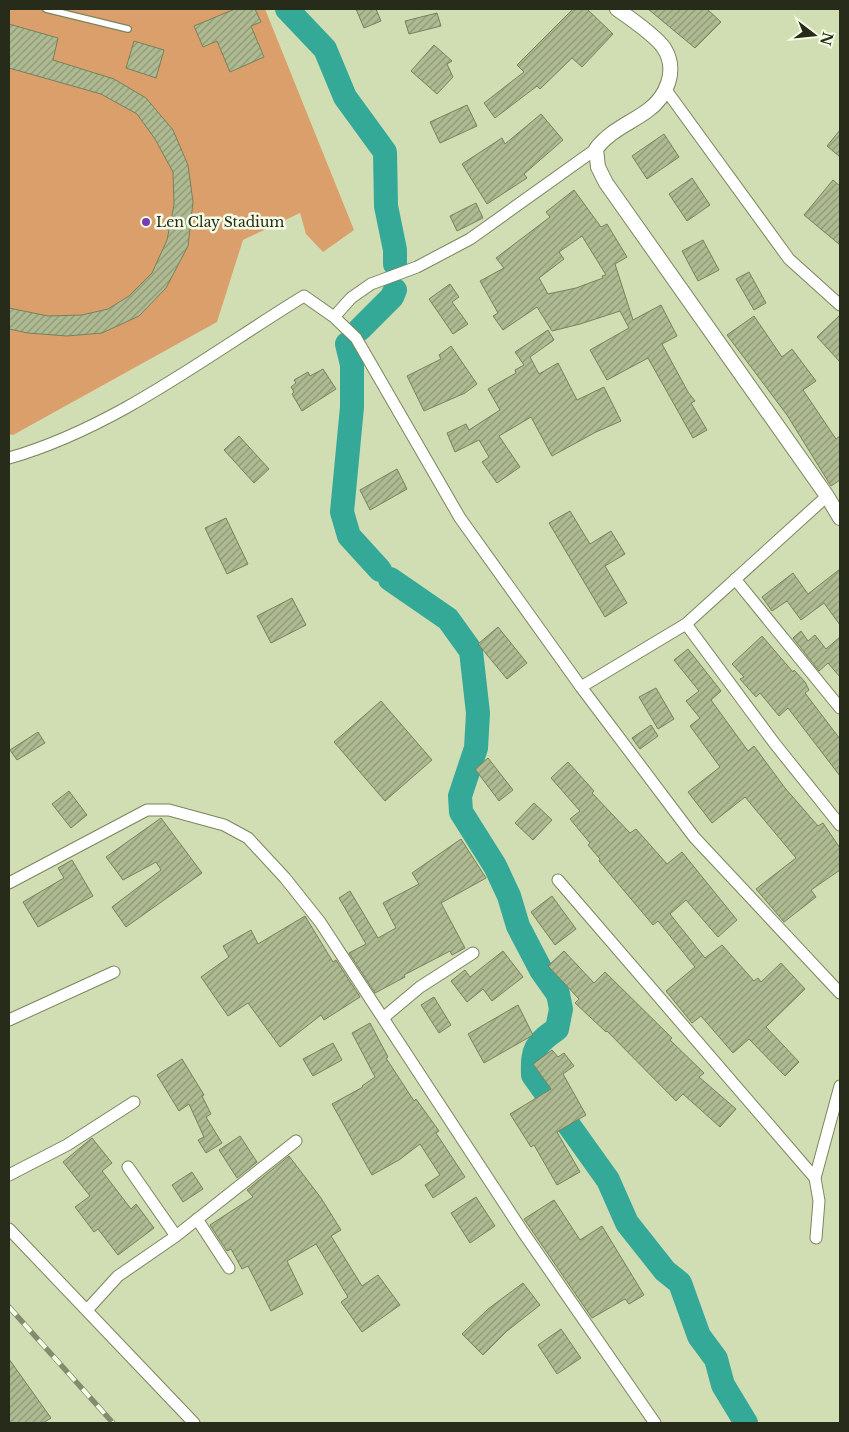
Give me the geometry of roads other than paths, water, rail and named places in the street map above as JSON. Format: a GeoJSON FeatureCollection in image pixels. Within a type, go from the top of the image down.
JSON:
{"type":"FeatureCollection","features":[{"type":"Feature","properties":{"kind":"street"},"geometry":{"type":"LineString","coordinates":[[334,316],[351,298],[372,284],[417,267],[470,239],[596,149],[605,137],[662,100],[666,90],[671,62],[663,47],[617,9]]}},
{"type":"Feature","properties":{"kind":"street"},"geometry":{"type":"LineString","coordinates":[[666,90],[789,258],[840,305]]}},
{"type":"Feature","properties":{"kind":"street"},"geometry":{"type":"LineString","coordinates":[[596,149],[598,167],[606,183],[827,496],[840,518]]}},
{"type":"Feature","properties":{"kind":"street"},"geometry":{"type":"LineString","coordinates":[[9,458],[51,444],[148,395],[304,296],[334,316],[356,338],[460,518],[581,687],[694,837],[840,993]]}},
{"type":"Feature","properties":{"kind":"street"},"geometry":{"type":"LineString","coordinates":[[581,687],[686,624],[827,496]]}},
{"type":"Feature","properties":{"kind":"street"},"geometry":{"type":"LineString","coordinates":[[735,578],[840,708]]}},
{"type":"Feature","properties":{"kind":"street"},"geometry":{"type":"LineString","coordinates":[[686,624],[775,744],[840,825]]}},
{"type":"Feature","properties":{"kind":"street"},"geometry":{"type":"LineString","coordinates":[[9,883],[147,810],[169,810],[224,825],[248,838],[285,878],[320,922],[518,1224],[655,1423]]}},
{"type":"Feature","properties":{"kind":"street"},"geometry":{"type":"LineString","coordinates":[[558,880],[815,1178]]}},
{"type":"Feature","properties":{"kind":"street"},"geometry":{"type":"LineString","coordinates":[[383,1018],[420,987],[473,953]]}},
{"type":"Feature","properties":{"kind":"street"},"geometry":{"type":"LineString","coordinates":[[9,1020],[114,972]]}},
{"type":"Feature","properties":{"kind":"street"},"geometry":{"type":"LineString","coordinates":[[816,1238],[820,1201],[815,1178],[840,1086]]}},
{"type":"Feature","properties":{"kind":"street"},"geometry":{"type":"LineString","coordinates":[[9,1175],[67,1145],[134,1102]]}},
{"type":"Feature","properties":{"kind":"street"},"geometry":{"type":"LineString","coordinates":[[87,1310],[118,1276],[176,1236],[296,1141]]}},
{"type":"Feature","properties":{"kind":"street"},"geometry":{"type":"LineString","coordinates":[[128,1167],[176,1236]]}},
{"type":"Feature","properties":{"kind":"street"},"geometry":{"type":"LineString","coordinates":[[198,1219],[229,1268]]}},
{"type":"Feature","properties":{"kind":"street"},"geometry":{"type":"LineString","coordinates":[[9,1229],[194,1423]]}},
{"type":"Feature","properties":{"kind":"lane"},"geometry":{"type":"LineString","coordinates":[[46,9],[128,29]]}},
{"type":"Feature","properties":{"kind":"waterway"},"geometry":{"type":"LineString","coordinates":[[287,9],[325,49],[345,97],[385,152],[386,206],[395,250],[395,264]]}},
{"type":"Feature","properties":{"kind":"waterway"},"geometry":{"type":"LineString","coordinates":[[360,329],[392,297],[395,290]]}},
{"type":"Feature","properties":{"kind":"waterway"},"geometry":{"type":"LineString","coordinates":[[347,344],[352,365],[352,407],[342,512],[349,536],[380,570]]}},
{"type":"Feature","properties":{"kind":"waterway"},"geometry":{"type":"LineString","coordinates":[[390,579],[448,619],[471,651],[478,713],[476,748],[460,796],[461,812],[495,866],[509,896],[518,926],[541,970],[558,994],[561,1009],[557,1029],[539,1043],[536,1048],[533,1059],[533,1075],[608,1180],[627,1223],[665,1271],[680,1283],[699,1336],[716,1359],[723,1385],[746,1423]]}},
{"type":"Feature","properties":{"kind":"railway"},"geometry":{"type":"LineString","coordinates":[[9,1307],[113,1423]]}},
{"type":"Feature","properties":{"kind":"place","name":"Len Clay Stadium"},"geometry":{"type":"Point","coordinates":[146,222]}}]}
